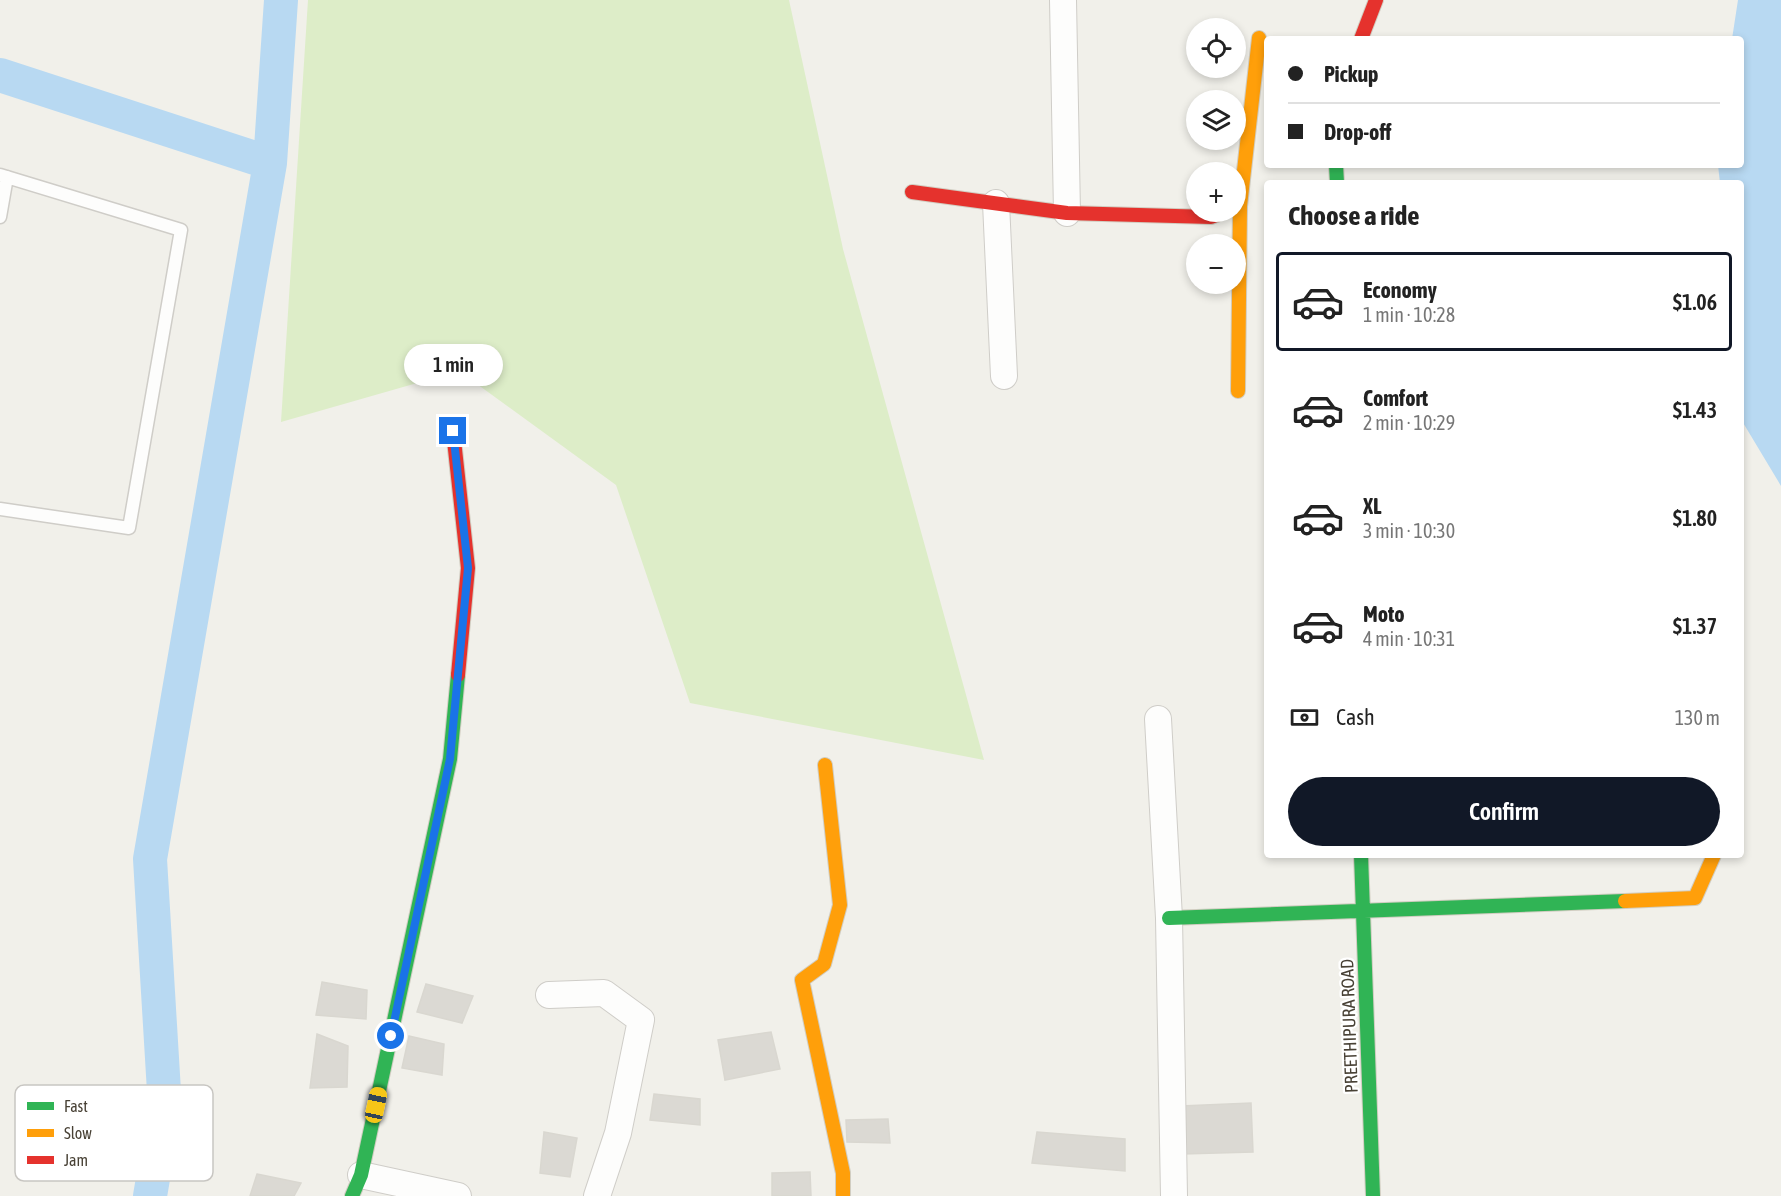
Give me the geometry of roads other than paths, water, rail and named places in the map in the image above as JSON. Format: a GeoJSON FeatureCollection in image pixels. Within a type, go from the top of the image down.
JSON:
{"type":"FeatureCollection","features":[{"type":"Feature","properties":{"kind":"street"},"geometry":{"type":"LineString","coordinates":[[1064,0],[1067,213]]}},
{"type":"Feature","properties":{"kind":"street"},"geometry":{"type":"LineString","coordinates":[[1362,36],[1376,0]]}},
{"type":"Feature","properties":{"kind":"street"},"geometry":{"type":"LineString","coordinates":[[1246,180],[1257,144],[1258,38]]}},
{"type":"Feature","properties":{"kind":"street"},"geometry":{"type":"LineString","coordinates":[[912,192],[1067,213],[1186,216]]}},
{"type":"Feature","properties":{"kind":"street"},"geometry":{"type":"LineString","coordinates":[[996,204],[1004,376]]}},
{"type":"Feature","properties":{"kind":"street"},"geometry":{"type":"LineString","coordinates":[[1238,222],[1238,391]]}},
{"type":"Feature","properties":{"kind":"street"},"geometry":{"type":"LineString","coordinates":[[453,431],[468,568],[450,759],[356,1185],[458,1196]]}},
{"type":"Feature","properties":{"kind":"street"},"geometry":{"type":"LineString","coordinates":[[1158,719],[1169,918],[1174,1196]]}},
{"type":"Feature","properties":{"kind":"street"},"geometry":{"type":"LineString","coordinates":[[825,765],[840,905],[824,964],[802,980],[843,1173],[843,1196]]}},
{"type":"Feature","properties":{"kind":"street","name":"PREETHIPURA ROAD"},"geometry":{"type":"LineString","coordinates":[[1361,858],[1372,1196]]}},
{"type":"Feature","properties":{"kind":"street"},"geometry":{"type":"LineString","coordinates":[[1169,918],[1695,898],[1714,858]]}},
{"type":"Feature","properties":{"kind":"street"},"geometry":{"type":"LineString","coordinates":[[549,995],[604,993],[641,1020],[618,1133],[597,1196]]}},
{"type":"Feature","properties":{"kind":"lane"},"geometry":{"type":"LineString","coordinates":[[0,217],[4,176],[181,231],[129,528],[0,509]]}},
{"type":"Feature","properties":{"kind":"water"},"geometry":{"type":"Polygon","coordinates":[[[1738,0],[1781,0],[1781,486],[1744,424],[1744,180],[1720,180],[1718,168],[1744,168],[1744,36],[1732,36],[1738,0]]]}},
{"type":"Feature","properties":{"kind":"waterway"},"geometry":{"type":"LineString","coordinates":[[164,1085],[150,859],[270,163],[281,0]]}},
{"type":"Feature","properties":{"kind":"waterway"},"geometry":{"type":"LineString","coordinates":[[0,75],[270,163]]}},
{"type":"Feature","properties":{"kind":"waterway"},"geometry":{"type":"LineString","coordinates":[[150,1196],[153,1181]]}}]}
